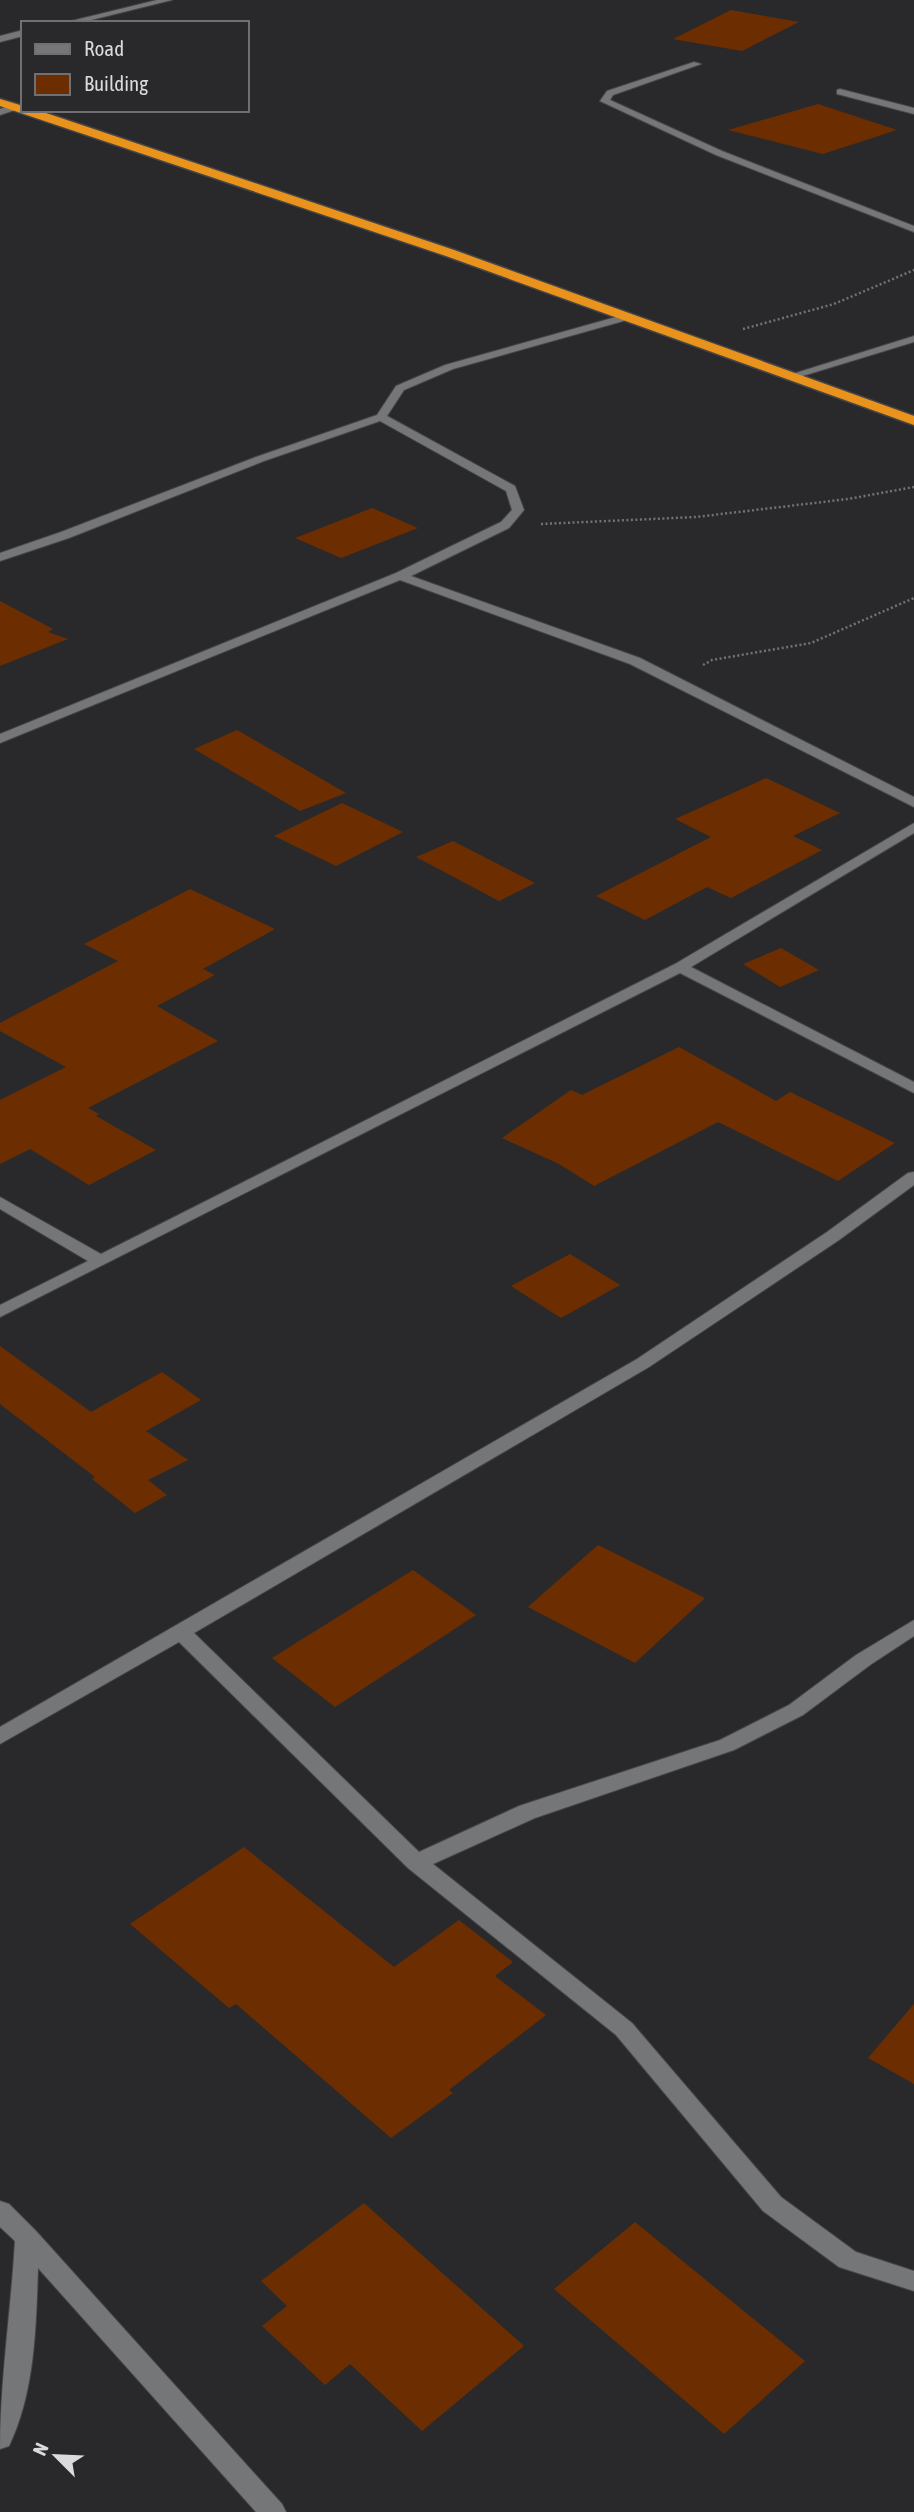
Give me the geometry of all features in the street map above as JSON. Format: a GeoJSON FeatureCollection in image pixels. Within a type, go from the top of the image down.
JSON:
{"type":"FeatureCollection","features":[{"type":"Feature","properties":{"kind":"highway"},"geometry":{"type":"LineString","coordinates":[[0,102],[21,109]]}},
{"type":"Feature","properties":{"kind":"highway"},"geometry":{"type":"LineString","coordinates":[[30,112],[450,253],[623,318],[914,421]]}},
{"type":"Feature","properties":{"kind":"street"},"geometry":{"type":"LineString","coordinates":[[76,21],[168,0]]}},
{"type":"Feature","properties":{"kind":"street"},"geometry":{"type":"LineString","coordinates":[[0,39],[21,34]]}},
{"type":"Feature","properties":{"kind":"street"},"geometry":{"type":"LineString","coordinates":[[697,64],[610,93],[605,101],[675,136],[764,174],[914,229]]}},
{"type":"Feature","properties":{"kind":"street"},"geometry":{"type":"LineString","coordinates":[[840,92],[914,111]]}},
{"type":"Feature","properties":{"kind":"street"},"geometry":{"type":"LineString","coordinates":[[0,112],[21,109]]}},
{"type":"Feature","properties":{"kind":"street"},"geometry":{"type":"LineString","coordinates":[[0,557],[65,535],[260,458],[381,417],[400,388],[449,367],[623,318]]}},
{"type":"Feature","properties":{"kind":"street"},"geometry":{"type":"LineString","coordinates":[[792,376],[914,339]]}},
{"type":"Feature","properties":{"kind":"street"},"geometry":{"type":"LineString","coordinates":[[0,739],[400,576],[505,525],[518,510],[511,489],[381,417]]}},
{"type":"Feature","properties":{"kind":"street"},"geometry":{"type":"LineString","coordinates":[[400,576],[635,661],[914,803]]}},
{"type":"Feature","properties":{"kind":"street"},"geometry":{"type":"LineString","coordinates":[[0,1312],[680,967],[914,827]]}},
{"type":"Feature","properties":{"kind":"street"},"geometry":{"type":"LineString","coordinates":[[680,967],[914,1088]]}},
{"type":"Feature","properties":{"kind":"street"},"geometry":{"type":"LineString","coordinates":[[0,1737],[643,1363],[833,1236],[914,1177]]}},
{"type":"Feature","properties":{"kind":"street"},"geometry":{"type":"LineString","coordinates":[[0,1202],[101,1261]]}},
{"type":"Feature","properties":{"kind":"street"},"geometry":{"type":"LineString","coordinates":[[416,1862],[527,1812],[727,1745],[796,1710],[863,1660],[914,1627]]}},
{"type":"Feature","properties":{"kind":"street"},"geometry":{"type":"LineString","coordinates":[[182,1633],[416,1862],[624,2029],[772,2204],[848,2260],[914,2281]]}},
{"type":"Feature","properties":{"kind":"street"},"geometry":{"type":"LineString","coordinates":[[0,2211],[273,2512]]}},
{"type":"Feature","properties":{"kind":"street"},"geometry":{"type":"LineString","coordinates":[[0,2438],[8,2415],[23,2332],[27,2238]]}},
{"type":"Feature","properties":{"kind":"path"},"geometry":{"type":"LineString","coordinates":[[696,344],[834,304],[914,270]]}},
{"type":"Feature","properties":{"kind":"path"},"geometry":{"type":"LineString","coordinates":[[505,525],[696,517],[848,499],[914,487]]}},
{"type":"Feature","properties":{"kind":"path"},"geometry":{"type":"LineString","coordinates":[[707,698],[687,674],[712,660],[811,643],[914,597]]}},
{"type":"Feature","properties":{"kind":"building"},"geometry":{"type":"Polygon","coordinates":[[[731,10],[799,22],[742,51],[673,39],[731,10]]]}},
{"type":"Feature","properties":{"kind":"building"},"geometry":{"type":"Polygon","coordinates":[[[818,104],[897,130],[823,154],[728,130],[818,104]]]}},
{"type":"Feature","properties":{"kind":"building"},"geometry":{"type":"Polygon","coordinates":[[[372,508],[418,528],[341,558],[295,538],[372,508]]]}},
{"type":"Feature","properties":{"kind":"building"},"geometry":{"type":"Polygon","coordinates":[[[0,601],[53,629],[48,632],[68,639],[0,666],[0,601]]]}},
{"type":"Feature","properties":{"kind":"building"},"geometry":{"type":"Polygon","coordinates":[[[237,730],[346,793],[300,811],[194,749],[237,730]]]}},
{"type":"Feature","properties":{"kind":"building"},"geometry":{"type":"Polygon","coordinates":[[[766,778],[840,813],[793,836],[822,850],[731,898],[707,887],[645,920],[596,896],[711,837],[675,819],[766,778]]]}},
{"type":"Feature","properties":{"kind":"building"},"geometry":{"type":"Polygon","coordinates":[[[342,803],[403,832],[336,866],[274,836],[342,803]]]}},
{"type":"Feature","properties":{"kind":"building"},"geometry":{"type":"Polygon","coordinates":[[[453,841],[535,883],[499,901],[416,857],[453,841]]]}},
{"type":"Feature","properties":{"kind":"building"},"geometry":{"type":"Polygon","coordinates":[[[190,889],[275,929],[203,969],[215,975],[157,1006],[218,1041],[88,1108],[99,1114],[96,1116],[156,1150],[89,1185],[30,1149],[0,1164],[0,1100],[66,1067],[0,1031],[0,1023],[118,961],[84,944],[190,889]]]}},
{"type":"Feature","properties":{"kind":"building"},"geometry":{"type":"Polygon","coordinates":[[[781,948],[819,970],[780,987],[743,964],[781,948]]]}},
{"type":"Feature","properties":{"kind":"building"},"geometry":{"type":"Polygon","coordinates":[[[679,1047],[776,1101],[790,1092],[895,1143],[838,1181],[718,1122],[594,1186],[559,1164],[502,1138],[571,1090],[582,1095],[679,1047]]]}},
{"type":"Feature","properties":{"kind":"building"},"geometry":{"type":"Polygon","coordinates":[[[570,1254],[620,1285],[561,1318],[511,1286],[570,1254]]]}},
{"type":"Feature","properties":{"kind":"building"},"geometry":{"type":"Polygon","coordinates":[[[0,1346],[91,1412],[162,1372],[201,1400],[146,1431],[188,1460],[148,1480],[167,1495],[135,1513],[92,1479],[95,1477],[0,1404],[0,1346]]]}},
{"type":"Feature","properties":{"kind":"building"},"geometry":{"type":"Polygon","coordinates":[[[598,1545],[705,1598],[635,1663],[528,1607],[598,1545]]]}},
{"type":"Feature","properties":{"kind":"building"},"geometry":{"type":"Polygon","coordinates":[[[413,1570],[476,1615],[335,1707],[272,1658],[413,1570]]]}},
{"type":"Feature","properties":{"kind":"building"},"geometry":{"type":"Polygon","coordinates":[[[244,1847],[394,1967],[459,1920],[513,1962],[495,1976],[546,2015],[449,2090],[453,2093],[391,2138],[236,2004],[229,2008],[130,1924],[244,1847]]]}},
{"type":"Feature","properties":{"kind":"building"},"geometry":{"type":"Polygon","coordinates":[[[914,2004],[914,2084],[868,2058],[914,2004]]]}},
{"type":"Feature","properties":{"kind":"building"},"geometry":{"type":"Polygon","coordinates":[[[364,2203],[524,2346],[422,2431],[350,2364],[325,2385],[262,2326],[287,2306],[261,2281],[364,2203]]]}},
{"type":"Feature","properties":{"kind":"building"},"geometry":{"type":"Polygon","coordinates":[[[635,2222],[805,2361],[724,2434],[554,2289],[635,2222]]]}}]}
